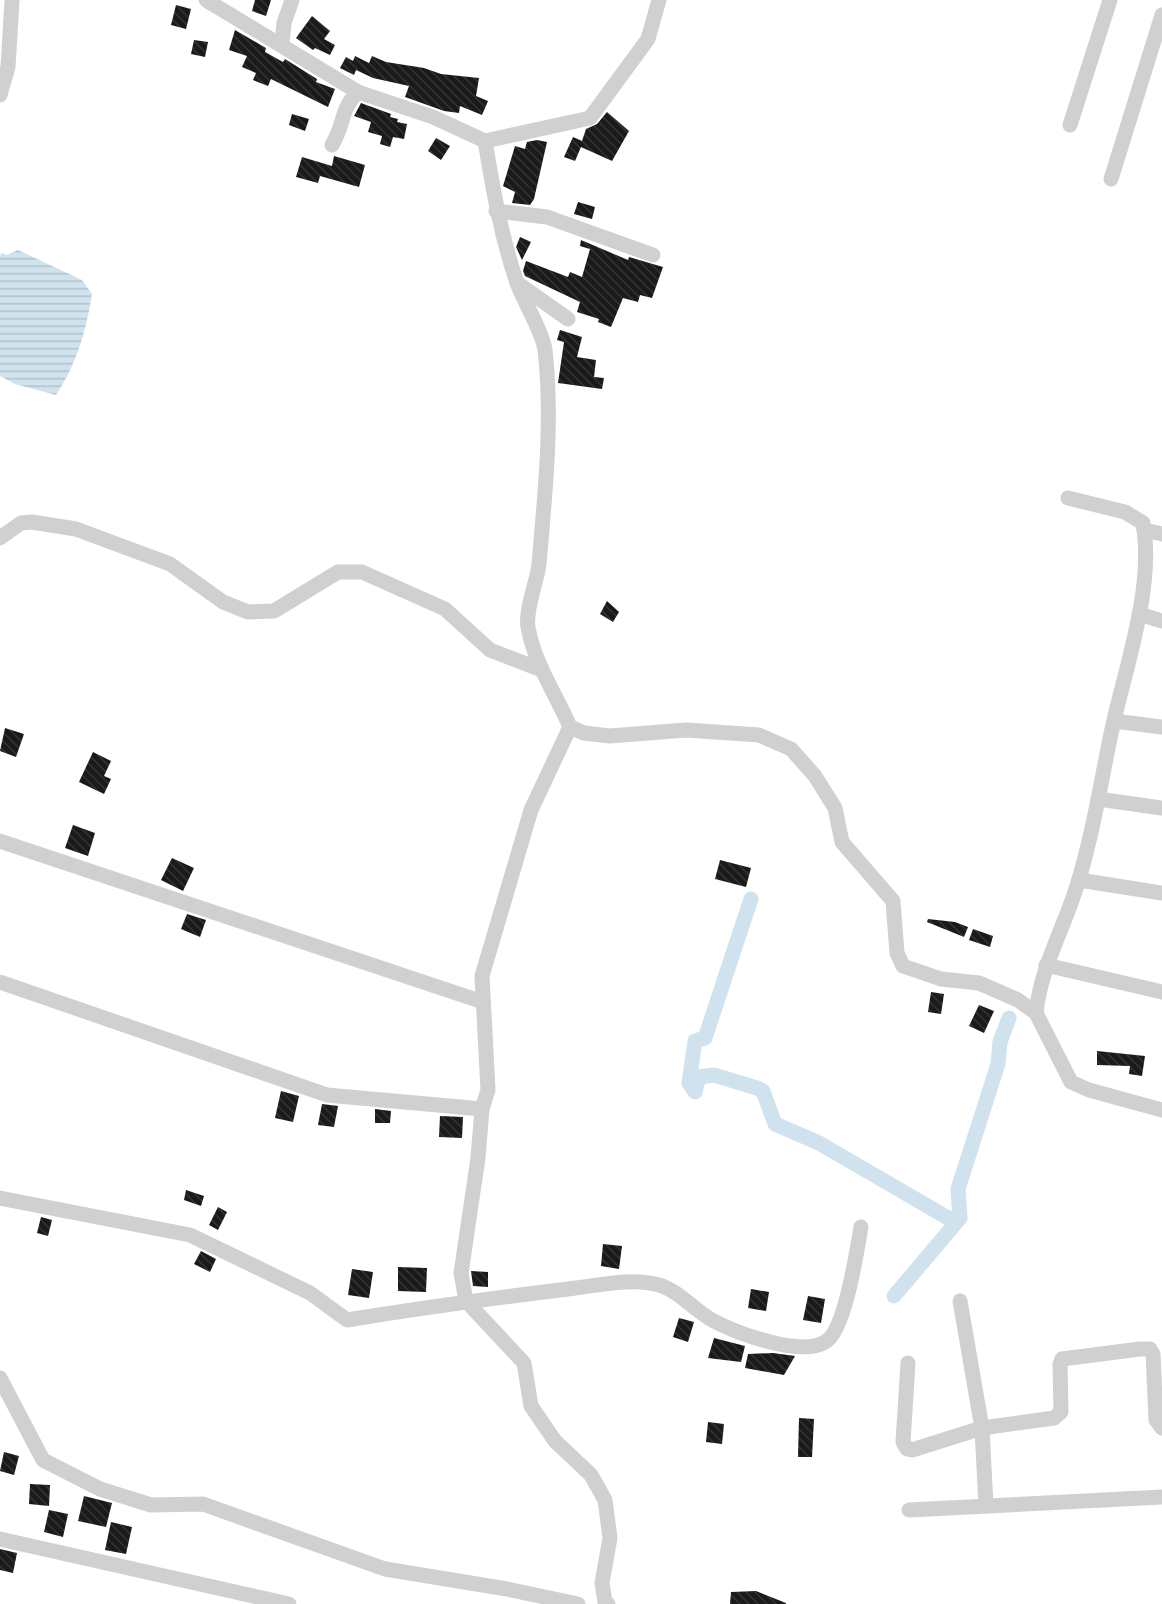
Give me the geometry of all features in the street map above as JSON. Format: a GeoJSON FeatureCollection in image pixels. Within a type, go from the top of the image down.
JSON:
{"type":"FeatureCollection","features":[{"type":"Feature","properties":{"kind":"street"},"geometry":{"type":"LineString","coordinates":[[0,95],[8,67],[12,0]]}},
{"type":"Feature","properties":{"kind":"street"},"geometry":{"type":"LineString","coordinates":[[206,0],[358,92],[433,117],[485,141],[590,118],[648,39],[659,0]]}},
{"type":"Feature","properties":{"kind":"street"},"geometry":{"type":"LineString","coordinates":[[282,44],[284,23],[292,0]]}},
{"type":"Feature","properties":{"kind":"street"},"geometry":{"type":"LineString","coordinates":[[1070,125],[1110,0]]}},
{"type":"Feature","properties":{"kind":"street"},"geometry":{"type":"LineString","coordinates":[[1111,179],[1162,15]]}},
{"type":"Feature","properties":{"kind":"street"},"geometry":{"type":"LineString","coordinates":[[332,145],[339,134],[346,103],[358,92]]}},
{"type":"Feature","properties":{"kind":"street"},"geometry":{"type":"LineString","coordinates":[[485,141],[496,211],[517,283],[545,346],[548,386],[547,456],[539,566],[527,625],[542,670],[570,728],[584,733],[610,736],[686,730],[759,735],[791,748],[815,776],[835,808],[842,842],[893,902],[897,953],[903,966],[941,979],[963,979],[994,988],[1018,1000],[1036,1013],[1071,1082],[1089,1090],[1162,1110]]}},
{"type":"Feature","properties":{"kind":"street"},"geometry":{"type":"LineString","coordinates":[[496,211],[547,217],[653,255]]}},
{"type":"Feature","properties":{"kind":"street"},"geometry":{"type":"LineString","coordinates":[[517,283],[568,319]]}},
{"type":"Feature","properties":{"kind":"street"},"geometry":{"type":"LineString","coordinates":[[1036,1013],[1038,992],[1046,965],[1079,880],[1139,614],[1147,543],[1143,523],[1125,512],[1068,498]]}},
{"type":"Feature","properties":{"kind":"street"},"geometry":{"type":"LineString","coordinates":[[0,538],[21,523],[32,522],[76,529],[170,564],[223,602],[248,612],[274,611],[338,572],[362,572],[445,609],[490,650],[542,670]]}},
{"type":"Feature","properties":{"kind":"street"},"geometry":{"type":"LineString","coordinates":[[1144,530],[1162,534]]}},
{"type":"Feature","properties":{"kind":"street"},"geometry":{"type":"LineString","coordinates":[[1139,614],[1162,621]]}},
{"type":"Feature","properties":{"kind":"street"},"geometry":{"type":"LineString","coordinates":[[1114,721],[1162,727]]}},
{"type":"Feature","properties":{"kind":"street"},"geometry":{"type":"LineString","coordinates":[[570,728],[531,810],[482,976],[488,1090],[482,1108],[478,1158],[461,1273],[466,1301],[524,1363],[531,1406],[555,1440],[591,1475],[605,1500],[610,1538],[602,1583],[604,1602],[608,1604]]}},
{"type":"Feature","properties":{"kind":"street"},"geometry":{"type":"LineString","coordinates":[[1098,799],[1162,808]]}},
{"type":"Feature","properties":{"kind":"street"},"geometry":{"type":"LineString","coordinates":[[0,841],[483,1002]]}},
{"type":"Feature","properties":{"kind":"street"},"geometry":{"type":"LineString","coordinates":[[1079,880],[1162,893]]}},
{"type":"Feature","properties":{"kind":"street"},"geometry":{"type":"LineString","coordinates":[[1046,965],[1162,992]]}},
{"type":"Feature","properties":{"kind":"street"},"geometry":{"type":"LineString","coordinates":[[0,982],[327,1095],[482,1108]]}},
{"type":"Feature","properties":{"kind":"street"},"geometry":{"type":"LineString","coordinates":[[0,1198],[190,1234],[310,1293],[347,1320],[466,1301],[630,1282],[659,1285],[710,1319],[735,1330],[766,1341],[800,1346],[824,1344],[829,1340],[841,1317],[861,1227]]}},
{"type":"Feature","properties":{"kind":"street"},"geometry":{"type":"LineString","coordinates":[[960,1301],[982,1428],[986,1506]]}},
{"type":"Feature","properties":{"kind":"street"},"geometry":{"type":"LineString","coordinates":[[908,1363],[904,1447],[912,1450],[982,1428],[1058,1416],[1062,1408],[1060,1364],[1062,1359],[1146,1349],[1150,1349],[1153,1354],[1156,1420],[1162,1428]]}},
{"type":"Feature","properties":{"kind":"street"},"geometry":{"type":"LineString","coordinates":[[0,1378],[43,1460],[100,1489],[151,1504],[203,1504],[385,1569],[507,1589],[578,1604]]}},
{"type":"Feature","properties":{"kind":"street"},"geometry":{"type":"LineString","coordinates":[[909,1510],[1162,1497]]}},
{"type":"Feature","properties":{"kind":"street"},"geometry":{"type":"LineString","coordinates":[[0,1539],[289,1604]]}},
{"type":"Feature","properties":{"kind":"water"},"geometry":{"type":"Polygon","coordinates":[[[18,250],[82,280],[92,294],[80,346],[70,371],[56,395],[15,384],[0,376],[0,256],[2,253],[7,255],[18,250]]]}},
{"type":"Feature","properties":{"kind":"building"},"geometry":{"type":"Polygon","coordinates":[[[255,0],[271,0],[266,16],[252,11],[255,0]]]}},
{"type":"Feature","properties":{"kind":"building"},"geometry":{"type":"Polygon","coordinates":[[[176,5],[191,9],[186,29],[171,25],[176,5]]]}},
{"type":"Feature","properties":{"kind":"building"},"geometry":{"type":"Polygon","coordinates":[[[312,16],[330,31],[324,39],[335,45],[330,55],[315,48],[313,50],[296,38],[312,16]]]}},
{"type":"Feature","properties":{"kind":"building"},"geometry":{"type":"Polygon","coordinates":[[[235,30],[266,48],[265,52],[283,62],[285,59],[317,79],[316,82],[335,89],[328,107],[271,79],[268,86],[253,80],[256,73],[242,67],[247,56],[229,50],[235,30]]]}},
{"type":"Feature","properties":{"kind":"building"},"geometry":{"type":"Polygon","coordinates":[[[194,40],[208,42],[205,57],[191,54],[194,40]]]}},
{"type":"Feature","properties":{"kind":"building"},"geometry":{"type":"Polygon","coordinates":[[[355,56],[369,63],[372,56],[386,62],[424,68],[441,74],[479,78],[476,96],[488,101],[482,115],[460,106],[459,113],[444,111],[405,97],[409,86],[373,78],[356,70],[354,75],[340,68],[346,57],[353,61],[355,56]]]}},
{"type":"Feature","properties":{"kind":"building"},"geometry":{"type":"Polygon","coordinates":[[[361,103],[391,114],[390,117],[398,119],[397,122],[407,124],[404,139],[393,137],[390,147],[380,144],[382,136],[368,132],[371,122],[354,116],[361,103]]]}},
{"type":"Feature","properties":{"kind":"building"},"geometry":{"type":"Polygon","coordinates":[[[607,112],[629,131],[612,161],[581,147],[575,161],[564,157],[573,137],[582,141],[586,129],[597,124],[607,112]]]}},
{"type":"Feature","properties":{"kind":"building"},"geometry":{"type":"Polygon","coordinates":[[[292,114],[309,119],[305,131],[289,125],[292,114]]]}},
{"type":"Feature","properties":{"kind":"building"},"geometry":{"type":"Polygon","coordinates":[[[436,138],[450,146],[441,160],[428,151],[436,138]]]}},
{"type":"Feature","properties":{"kind":"building"},"geometry":{"type":"Polygon","coordinates":[[[537,140],[547,142],[534,199],[530,205],[512,203],[515,192],[503,186],[515,146],[525,149],[527,142],[537,140]]]}},
{"type":"Feature","properties":{"kind":"building"},"geometry":{"type":"Polygon","coordinates":[[[334,156],[365,165],[359,187],[320,176],[318,183],[296,177],[302,157],[332,166],[334,156]]]}},
{"type":"Feature","properties":{"kind":"building"},"geometry":{"type":"Polygon","coordinates":[[[578,202],[595,207],[592,219],[574,214],[578,202]]]}},
{"type":"Feature","properties":{"kind":"building"},"geometry":{"type":"Polygon","coordinates":[[[520,237],[531,242],[522,260],[516,247],[520,237]]]}},
{"type":"Feature","properties":{"kind":"building"},"geometry":{"type":"Polygon","coordinates":[[[581,240],[628,260],[629,257],[663,267],[652,298],[640,295],[638,302],[623,298],[611,327],[598,322],[599,319],[577,312],[580,302],[525,276],[523,271],[526,261],[568,277],[570,272],[582,277],[590,249],[580,246],[581,240]]]}},
{"type":"Feature","properties":{"kind":"building"},"geometry":{"type":"Polygon","coordinates":[[[560,330],[582,337],[577,357],[596,360],[594,377],[604,378],[602,389],[558,383],[564,342],[557,340],[560,330]]]}},
{"type":"Feature","properties":{"kind":"building"},"geometry":{"type":"Polygon","coordinates":[[[607,601],[619,612],[613,622],[600,614],[607,601]]]}},
{"type":"Feature","properties":{"kind":"building"},"geometry":{"type":"Polygon","coordinates":[[[5,728],[24,734],[16,757],[0,751],[5,728]]]}},
{"type":"Feature","properties":{"kind":"building"},"geometry":{"type":"Polygon","coordinates":[[[93,752],[111,761],[104,776],[111,779],[104,794],[79,782],[93,752]]]}},
{"type":"Feature","properties":{"kind":"building"},"geometry":{"type":"Polygon","coordinates":[[[73,825],[95,833],[88,856],[65,848],[73,825]]]}},
{"type":"Feature","properties":{"kind":"building"},"geometry":{"type":"Polygon","coordinates":[[[172,858],[194,868],[183,891],[161,880],[172,858]]]}},
{"type":"Feature","properties":{"kind":"building"},"geometry":{"type":"Polygon","coordinates":[[[720,860],[751,868],[746,887],[715,879],[720,860]]]}},
{"type":"Feature","properties":{"kind":"building"},"geometry":{"type":"Polygon","coordinates":[[[187,914],[206,920],[200,937],[181,929],[187,914]]]}},
{"type":"Feature","properties":{"kind":"building"},"geometry":{"type":"Polygon","coordinates":[[[928,919],[955,922],[968,927],[964,937],[927,922],[928,919]]]}},
{"type":"Feature","properties":{"kind":"building"},"geometry":{"type":"Polygon","coordinates":[[[973,929],[993,936],[990,947],[969,940],[973,929]]]}},
{"type":"Feature","properties":{"kind":"building"},"geometry":{"type":"Polygon","coordinates":[[[931,992],[944,994],[941,1014],[928,1012],[931,992]]]}},
{"type":"Feature","properties":{"kind":"building"},"geometry":{"type":"Polygon","coordinates":[[[979,1005],[994,1011],[984,1033],[969,1026],[979,1005]]]}},
{"type":"Feature","properties":{"kind":"building"},"geometry":{"type":"Polygon","coordinates":[[[1097,1051],[1145,1056],[1142,1076],[1129,1074],[1130,1066],[1097,1065],[1097,1051]]]}},
{"type":"Feature","properties":{"kind":"building"},"geometry":{"type":"Polygon","coordinates":[[[281,1091],[299,1096],[293,1122],[275,1118],[281,1091]]]}},
{"type":"Feature","properties":{"kind":"building"},"geometry":{"type":"Polygon","coordinates":[[[322,1104],[338,1106],[334,1127],[318,1125],[322,1104]]]}},
{"type":"Feature","properties":{"kind":"building"},"geometry":{"type":"Polygon","coordinates":[[[375,1109],[391,1111],[390,1123],[375,1123],[375,1109]]]}},
{"type":"Feature","properties":{"kind":"building"},"geometry":{"type":"Polygon","coordinates":[[[440,1116],[463,1117],[462,1138],[439,1137],[440,1116]]]}},
{"type":"Feature","properties":{"kind":"building"},"geometry":{"type":"Polygon","coordinates":[[[186,1190],[204,1196],[201,1206],[184,1200],[186,1190]]]}},
{"type":"Feature","properties":{"kind":"building"},"geometry":{"type":"Polygon","coordinates":[[[218,1207],[227,1212],[218,1230],[209,1225],[218,1207]]]}},
{"type":"Feature","properties":{"kind":"building"},"geometry":{"type":"Polygon","coordinates":[[[41,1217],[52,1220],[48,1236],[37,1233],[41,1217]]]}},
{"type":"Feature","properties":{"kind":"building"},"geometry":{"type":"Polygon","coordinates":[[[603,1244],[622,1246],[619,1269],[601,1266],[603,1244]]]}},
{"type":"Feature","properties":{"kind":"building"},"geometry":{"type":"Polygon","coordinates":[[[201,1251],[216,1259],[210,1272],[194,1264],[201,1251]]]}},
{"type":"Feature","properties":{"kind":"building"},"geometry":{"type":"Polygon","coordinates":[[[398,1267],[427,1268],[426,1292],[398,1291],[398,1267]]]}},
{"type":"Feature","properties":{"kind":"building"},"geometry":{"type":"Polygon","coordinates":[[[352,1269],[373,1272],[369,1298],[348,1295],[352,1269]]]}},
{"type":"Feature","properties":{"kind":"building"},"geometry":{"type":"Polygon","coordinates":[[[471,1271],[488,1272],[488,1287],[473,1286],[471,1271]]]}},
{"type":"Feature","properties":{"kind":"building"},"geometry":{"type":"Polygon","coordinates":[[[751,1289],[769,1292],[766,1311],[748,1308],[751,1289]]]}},
{"type":"Feature","properties":{"kind":"building"},"geometry":{"type":"Polygon","coordinates":[[[808,1296],[825,1299],[821,1323],[803,1320],[808,1296]]]}},
{"type":"Feature","properties":{"kind":"building"},"geometry":{"type":"Polygon","coordinates":[[[679,1318],[694,1322],[688,1342],[673,1337],[679,1318]]]}},
{"type":"Feature","properties":{"kind":"building"},"geometry":{"type":"Polygon","coordinates":[[[714,1338],[745,1346],[741,1362],[708,1358],[714,1338]]]}},
{"type":"Feature","properties":{"kind":"building"},"geometry":{"type":"Polygon","coordinates":[[[773,1353],[795,1356],[784,1375],[745,1368],[748,1354],[773,1353]]]}},
{"type":"Feature","properties":{"kind":"building"},"geometry":{"type":"Polygon","coordinates":[[[799,1418],[814,1419],[812,1457],[798,1457],[799,1418]]]}},
{"type":"Feature","properties":{"kind":"building"},"geometry":{"type":"Polygon","coordinates":[[[708,1422],[724,1424],[722,1444],[706,1442],[708,1422]]]}},
{"type":"Feature","properties":{"kind":"building"},"geometry":{"type":"Polygon","coordinates":[[[4,1452],[19,1456],[14,1475],[0,1471],[4,1452]]]}},
{"type":"Feature","properties":{"kind":"building"},"geometry":{"type":"Polygon","coordinates":[[[30,1484],[50,1485],[49,1506],[29,1504],[30,1484]]]}},
{"type":"Feature","properties":{"kind":"building"},"geometry":{"type":"Polygon","coordinates":[[[84,1496],[112,1503],[106,1527],[78,1521],[84,1496]]]}},
{"type":"Feature","properties":{"kind":"building"},"geometry":{"type":"Polygon","coordinates":[[[49,1510],[68,1514],[63,1537],[44,1532],[49,1510]]]}},
{"type":"Feature","properties":{"kind":"building"},"geometry":{"type":"Polygon","coordinates":[[[111,1522],[132,1527],[126,1554],[105,1550],[111,1522]]]}},
{"type":"Feature","properties":{"kind":"building"},"geometry":{"type":"Polygon","coordinates":[[[0,1549],[17,1553],[13,1573],[0,1570],[0,1549]]]}},
{"type":"Feature","properties":{"kind":"building"},"geometry":{"type":"Polygon","coordinates":[[[756,1591],[786,1604],[730,1604],[731,1592],[756,1591]]]}},
{"type":"Feature","properties":{"kind":"waterway"},"geometry":{"type":"LineString","coordinates":[[751,899],[705,1038],[695,1041],[689,1083],[695,1092],[699,1077],[714,1075],[757,1088],[763,1091],[775,1124],[819,1143],[948,1218],[960,1218]]}},
{"type":"Feature","properties":{"kind":"waterway"},"geometry":{"type":"LineString","coordinates":[[894,1296],[960,1218],[958,1189],[998,1064],[1000,1042],[1009,1018]]}}]}
